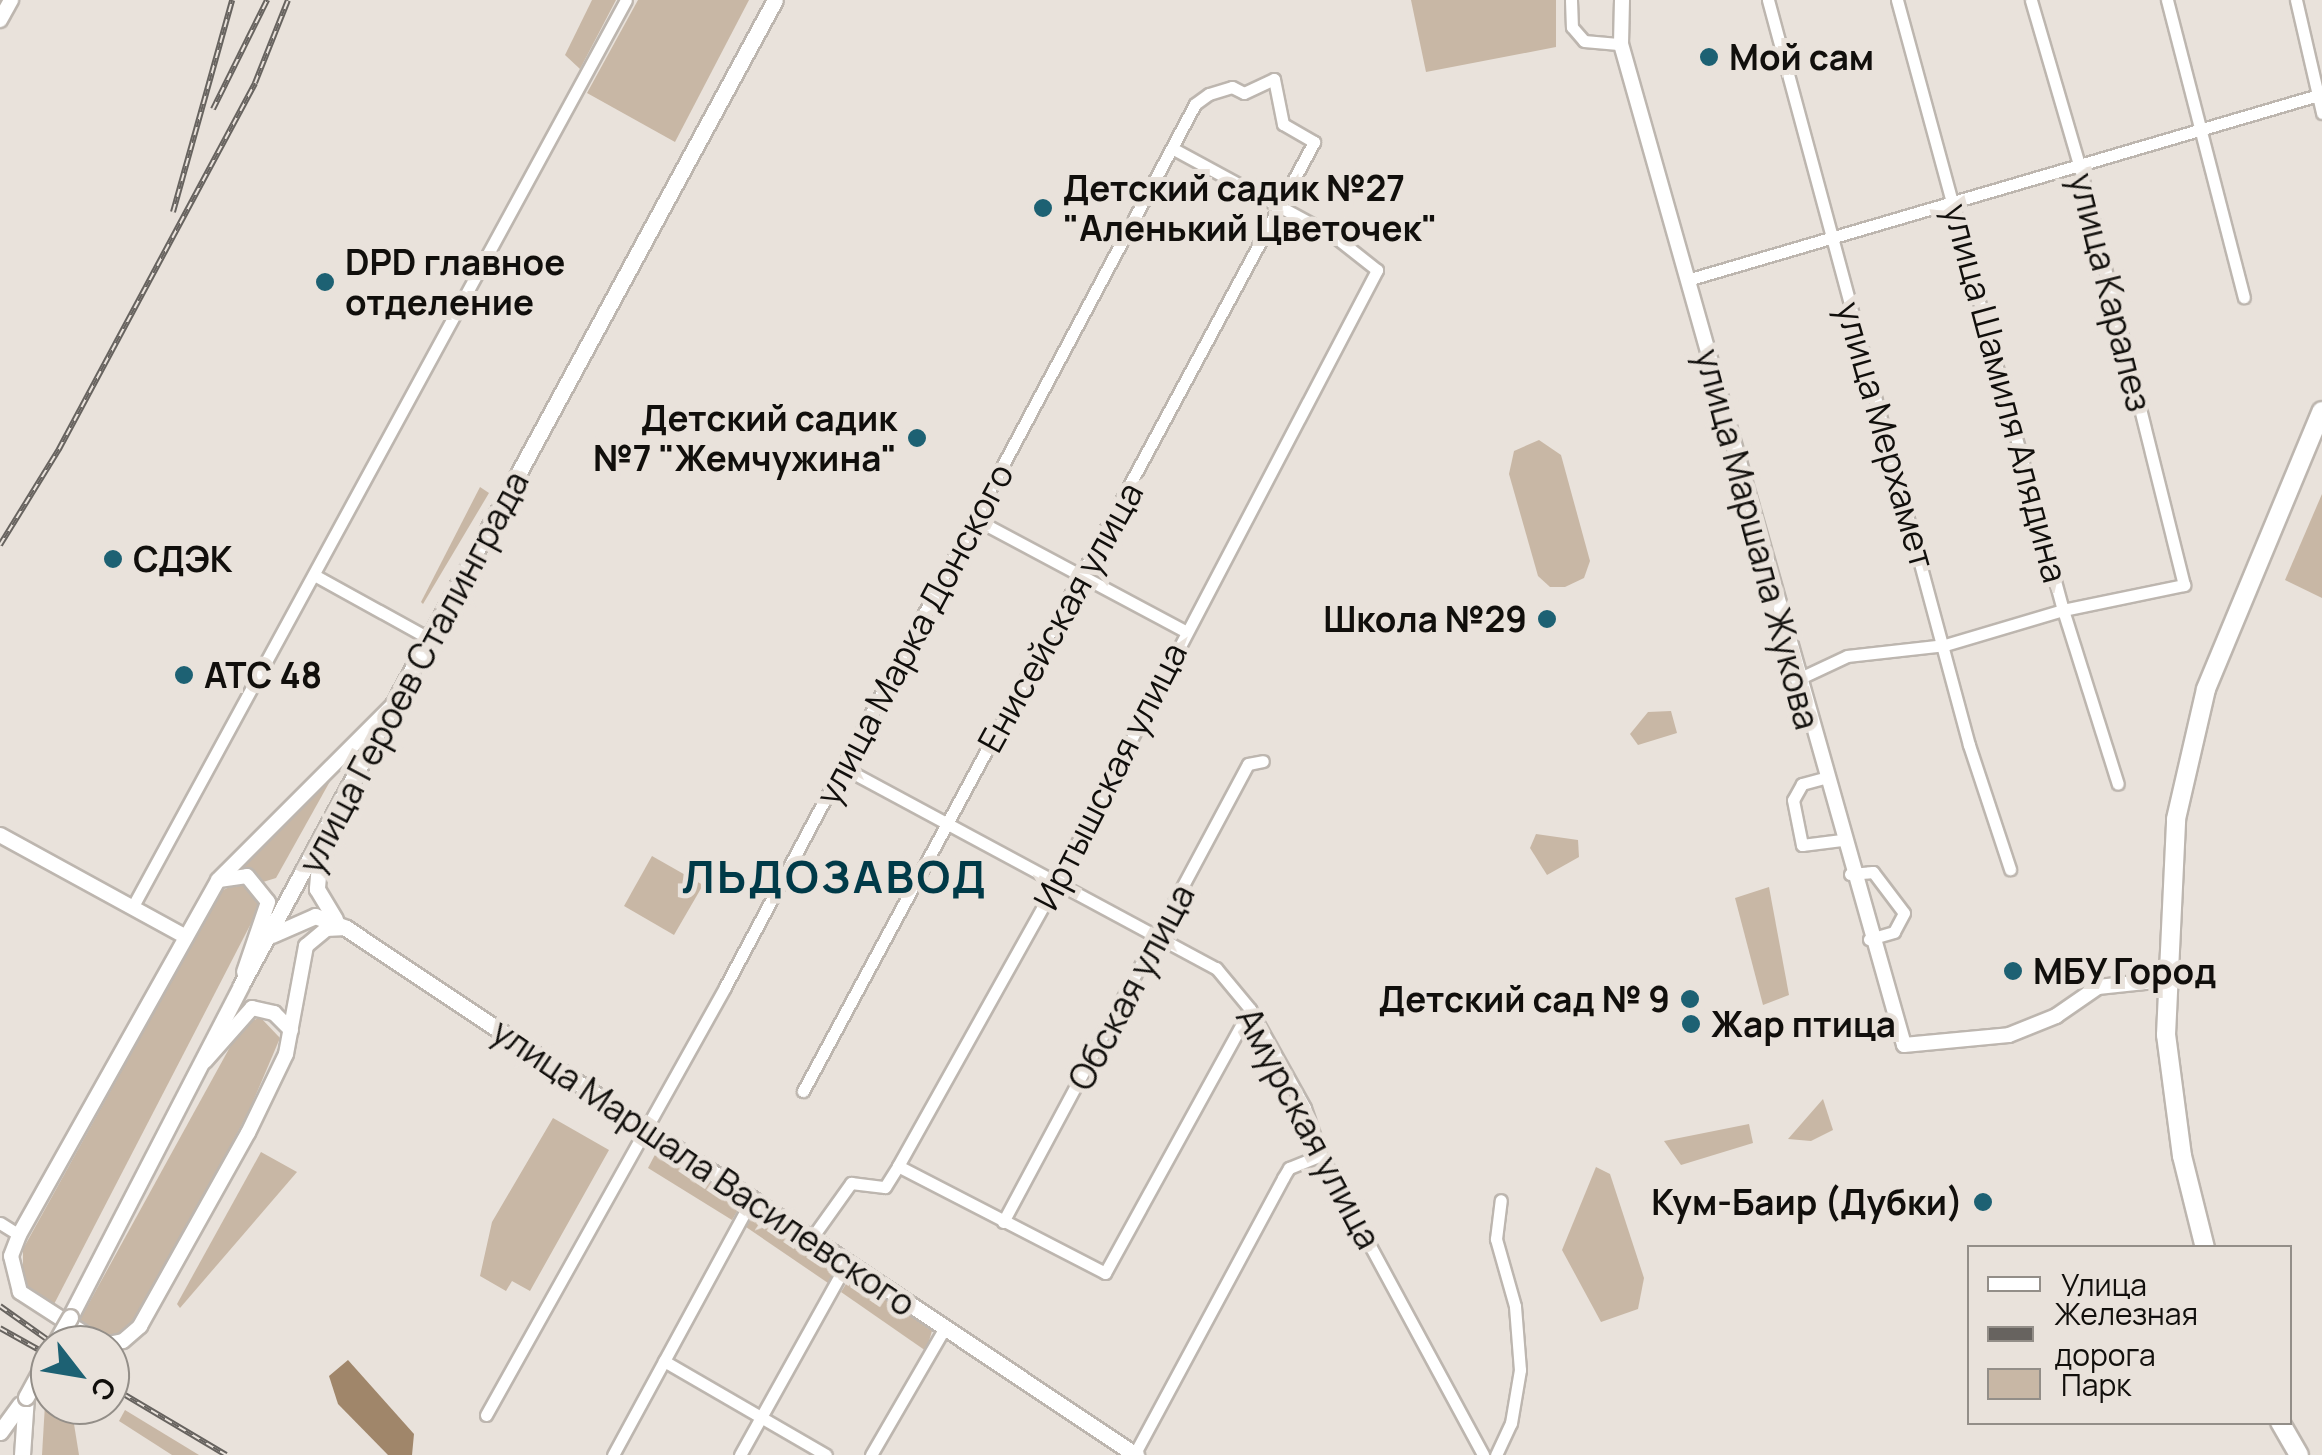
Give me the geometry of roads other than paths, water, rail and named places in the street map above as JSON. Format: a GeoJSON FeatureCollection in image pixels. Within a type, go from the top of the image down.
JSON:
{"type":"FeatureCollection","features":[{"type":"Feature","properties":{"kind":"main road","name":"улица Героев Сталинграда"},"geometry":{"type":"LineString","coordinates":[[65,1325],[241,985],[775,0]]}},
{"type":"Feature","properties":{"kind":"main road"},"geometry":{"type":"LineString","coordinates":[[2205,1245],[2170,1090],[2164,980],[2176,819],[2202,705],[2233,614],[2322,411]]}},
{"type":"Feature","properties":{"kind":"main road"},"geometry":{"type":"LineString","coordinates":[[324,838],[317,888],[322,904],[346,928]]}},
{"type":"Feature","properties":{"kind":"main road","name":"улица Маршала Василевского"},"geometry":{"type":"LineString","coordinates":[[267,940],[283,925],[315,916],[346,928],[1135,1455]]}},
{"type":"Feature","properties":{"kind":"main road"},"geometry":{"type":"LineString","coordinates":[[0,1432],[30,1390]]}},
{"type":"Feature","properties":{"kind":"main road"},"geometry":{"type":"LineString","coordinates":[[22,1455],[26,1397]]}},
{"type":"Feature","properties":{"kind":"main road"},"geometry":{"type":"LineString","coordinates":[[2282,1425],[2299,1455]]}},
{"type":"Feature","properties":{"kind":"street"},"geometry":{"type":"LineString","coordinates":[[0,20],[11,0]]}},
{"type":"Feature","properties":{"kind":"street"},"geometry":{"type":"LineString","coordinates":[[132,906],[316,576],[626,0]]}},
{"type":"Feature","properties":{"kind":"street"},"geometry":{"type":"LineString","coordinates":[[1570,0],[1572,27],[1584,41],[1621,38]]}},
{"type":"Feature","properties":{"kind":"street","name":"улица Маршала Жукова"},"geometry":{"type":"LineString","coordinates":[[1622,0],[1621,38],[1850,874],[1904,1045],[2009,1035],[2056,1016],[2098,988],[2164,980]]}},
{"type":"Feature","properties":{"kind":"street","name":"улица Мерхамет"},"geometry":{"type":"LineString","coordinates":[[1768,0],[1832,242],[2010,869]]}},
{"type":"Feature","properties":{"kind":"street","name":"улица Шамиля Алядина"},"geometry":{"type":"LineString","coordinates":[[1897,0],[1957,204],[2063,610],[2118,784]]}},
{"type":"Feature","properties":{"kind":"street","name":"улица Каралез"},"geometry":{"type":"LineString","coordinates":[[2031,0],[2080,168],[2184,585],[2063,610]]}},
{"type":"Feature","properties":{"kind":"street"},"geometry":{"type":"LineString","coordinates":[[2167,0],[2244,297]]}},
{"type":"Feature","properties":{"kind":"street"},"geometry":{"type":"LineString","coordinates":[[2296,0],[2322,113]]}},
{"type":"Feature","properties":{"kind":"street","name":"улица Марка Донского"},"geometry":{"type":"LineString","coordinates":[[486,1415],[646,1129],[1172,148],[1202,99],[1232,87],[1244,93],[1274,80],[1284,124],[1314,142]]}},
{"type":"Feature","properties":{"kind":"street"},"geometry":{"type":"LineString","coordinates":[[1687,280],[1832,242],[2320,94]]}},
{"type":"Feature","properties":{"kind":"street","name":"Енисейская улица"},"geometry":{"type":"LineString","coordinates":[[803,1091],[947,820],[1086,576],[1314,142]]}},
{"type":"Feature","properties":{"kind":"street"},"geometry":{"type":"LineString","coordinates":[[1172,148],[1279,206]]}},
{"type":"Feature","properties":{"kind":"street","name":"Иртышская улица"},"geometry":{"type":"LineString","coordinates":[[898,1166],[1056,882],[1377,270],[1279,206]]}},
{"type":"Feature","properties":{"kind":"street"},"geometry":{"type":"LineString","coordinates":[[975,519],[1185,631]]}},
{"type":"Feature","properties":{"kind":"street"},"geometry":{"type":"LineString","coordinates":[[316,576],[430,639]]}},
{"type":"Feature","properties":{"kind":"street"},"geometry":{"type":"LineString","coordinates":[[1796,680],[1846,656],[1945,645],[2063,610]]}},
{"type":"Feature","properties":{"kind":"street"},"geometry":{"type":"LineString","coordinates":[[72,1325],[20,1292],[11,1256],[18,1235],[218,880],[393,706]]}},
{"type":"Feature","properties":{"kind":"street","name":"Обская улица"},"geometry":{"type":"LineString","coordinates":[[1004,1222],[1160,937],[1248,764],[1263,761]]}},
{"type":"Feature","properties":{"kind":"street","name":"Амурская улица"},"geometry":{"type":"LineString","coordinates":[[842,767],[947,820],[1216,968],[1250,1009],[1305,1108],[1321,1155],[1484,1455]]}},
{"type":"Feature","properties":{"kind":"street"},"geometry":{"type":"LineString","coordinates":[[1824,778],[1802,784],[1793,800],[1802,845],[1842,840]]}},
{"type":"Feature","properties":{"kind":"street"},"geometry":{"type":"LineString","coordinates":[[0,834],[186,937]]}},
{"type":"Feature","properties":{"kind":"street"},"geometry":{"type":"LineString","coordinates":[[1850,874],[1873,872],[1904,913],[1894,932],[1870,939]]}},
{"type":"Feature","properties":{"kind":"street"},"geometry":{"type":"LineString","coordinates":[[218,880],[247,876],[268,902],[241,985]]}},
{"type":"Feature","properties":{"kind":"street"},"geometry":{"type":"LineString","coordinates":[[130,1333],[146,1316],[248,1133],[292,1030],[301,955],[320,932],[346,928]]}},
{"type":"Feature","properties":{"kind":"street"},"geometry":{"type":"LineString","coordinates":[[810,1239],[852,1184],[885,1187],[898,1166],[1105,1273],[1250,1009]]}},
{"type":"Feature","properties":{"kind":"street"},"geometry":{"type":"LineString","coordinates":[[196,1070],[246,1010],[268,1010],[292,1030]]}},
{"type":"Feature","properties":{"kind":"street"},"geometry":{"type":"LineString","coordinates":[[1135,1455],[1282,1178],[1289,1168],[1321,1155]]}},
{"type":"Feature","properties":{"kind":"street"},"geometry":{"type":"LineString","coordinates":[[613,1455],[752,1198]]}},
{"type":"Feature","properties":{"kind":"street"},"geometry":{"type":"LineString","coordinates":[[1496,1455],[1511,1423],[1520,1370],[1515,1306],[1496,1239],[1501,1200]]}},
{"type":"Feature","properties":{"kind":"street"},"geometry":{"type":"LineString","coordinates":[[0,1223],[18,1235]]}},
{"type":"Feature","properties":{"kind":"street"},"geometry":{"type":"LineString","coordinates":[[740,1455],[847,1263]]}},
{"type":"Feature","properties":{"kind":"street"},"geometry":{"type":"LineString","coordinates":[[871,1455],[944,1329]]}},
{"type":"Feature","properties":{"kind":"street"},"geometry":{"type":"LineString","coordinates":[[664,1360],[826,1455]]}},
{"type":"Feature","properties":{"kind":"railway"},"geometry":{"type":"LineString","coordinates":[[173,212],[232,0]]}},
{"type":"Feature","properties":{"kind":"railway"},"geometry":{"type":"LineString","coordinates":[[213,109],[267,0]]}},
{"type":"Feature","properties":{"kind":"railway"},"geometry":{"type":"LineString","coordinates":[[0,545],[59,449],[255,83],[288,0]]}},
{"type":"Feature","properties":{"kind":"railway"},"geometry":{"type":"LineString","coordinates":[[0,1306],[30,1327]]}},
{"type":"Feature","properties":{"kind":"railway"},"geometry":{"type":"LineString","coordinates":[[0,1328],[30,1345]]}},
{"type":"Feature","properties":{"kind":"railway"},"geometry":{"type":"LineString","coordinates":[[130,1398],[226,1455]]}},
{"type":"Feature","properties":{"kind":"place","name":"Мой сам"},"geometry":{"type":"Point","coordinates":[1709,57]}},
{"type":"Feature","properties":{"kind":"place","name":"Детский садик №27 \"Аленький Цветочек\""},"geometry":{"type":"Point","coordinates":[1043,208]}},
{"type":"Feature","properties":{"kind":"place","name":"DPD главное отделение"},"geometry":{"type":"Point","coordinates":[325,282]}},
{"type":"Feature","properties":{"kind":"place","name":"Детский садик №7 \"Жемчужина\""},"geometry":{"type":"Point","coordinates":[917,438]}},
{"type":"Feature","properties":{"kind":"place","name":"СДЭК"},"geometry":{"type":"Point","coordinates":[113,559]}},
{"type":"Feature","properties":{"kind":"place","name":"Школа №29"},"geometry":{"type":"Point","coordinates":[1547,619]}},
{"type":"Feature","properties":{"kind":"place","name":"АТС 48"},"geometry":{"type":"Point","coordinates":[184,675]}},
{"type":"Feature","properties":{"kind":"place","name":"МБУ Город"},"geometry":{"type":"Point","coordinates":[2013,971]}},
{"type":"Feature","properties":{"kind":"place","name":"Детский сад № 9"},"geometry":{"type":"Point","coordinates":[1690,999]}},
{"type":"Feature","properties":{"kind":"place","name":"Жар птица"},"geometry":{"type":"Point","coordinates":[1691,1024]}},
{"type":"Feature","properties":{"kind":"place","name":"Кум-Баир (Дубки)"},"geometry":{"type":"Point","coordinates":[1983,1202]}},
{"type":"Feature","properties":{"kind":"district","name":"ЛЬДОЗАВОД"},"geometry":{"type":"Point","coordinates":[835,877]}}]}
